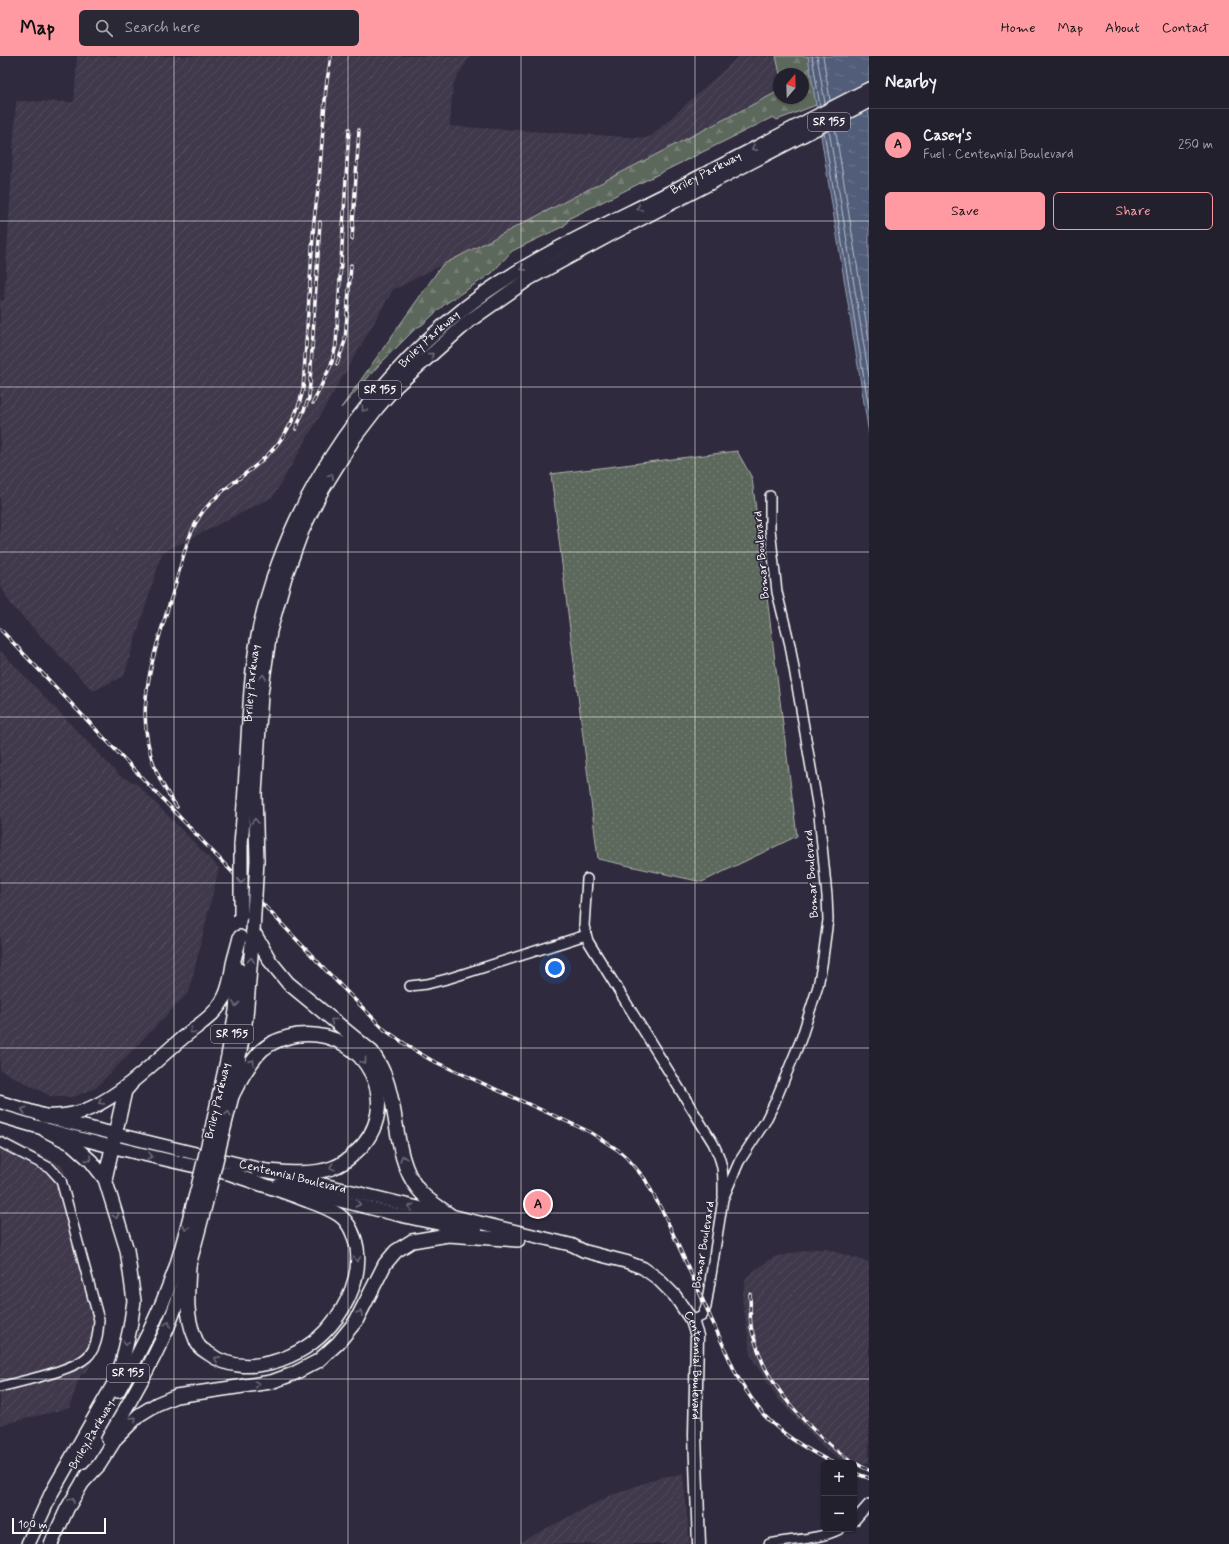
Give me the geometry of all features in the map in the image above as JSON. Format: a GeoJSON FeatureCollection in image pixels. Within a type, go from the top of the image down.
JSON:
{"type":"FeatureCollection","features":[{"type":"Feature","properties":{"kind":"highway","name":"Briley Parkway"},"geometry":{"type":"LineString","coordinates":[[218,1130],[232,1096],[246,1017],[257,860],[255,794],[261,694],[270,631],[285,577],[302,531],[321,492],[354,438],[396,386],[469,321],[530,278],[789,136],[869,89]]}},
{"type":"Feature","properties":{"kind":"highway","name":"Briley Parkway"},"geometry":{"type":"LineString","coordinates":[[51,1544],[67,1509],[143,1380],[167,1328],[189,1266],[202,1192],[218,1130],[236,1011],[241,916],[242,845],[251,676],[260,626],[274,576],[292,530],[319,477],[346,433],[374,396],[456,314],[522,269],[789,136],[869,101]]}},
{"type":"Feature","properties":{"kind":"highway"},"geometry":{"type":"LineString","coordinates":[[253,930],[270,961],[288,983],[372,1052],[381,1065],[392,1098],[404,1160],[409,1174],[419,1190],[454,1218]]}},
{"type":"Feature","properties":{"kind":"highway"},"geometry":{"type":"LineString","coordinates":[[45,1123],[91,1108],[133,1081],[206,1020],[225,996],[240,937]]}},
{"type":"Feature","properties":{"kind":"highway"},"geometry":{"type":"LineString","coordinates":[[232,1096],[252,1061],[263,1049],[279,1040],[306,1034],[321,1035],[335,1039],[349,1047],[361,1057],[370,1069],[376,1084],[378,1101],[377,1117],[372,1132],[364,1146],[347,1160],[333,1168],[313,1172],[257,1170]]}},
{"type":"Feature","properties":{"kind":"highway"},"geometry":{"type":"LineString","coordinates":[[105,1179],[125,1091],[133,1081]]}},
{"type":"Feature","properties":{"kind":"highway"},"geometry":{"type":"LineString","coordinates":[[28,1544],[52,1492],[116,1380],[130,1328],[134,1301],[127,1250],[105,1179],[91,1161],[45,1123]]}},
{"type":"Feature","properties":{"kind":"highway"},"geometry":{"type":"LineString","coordinates":[[189,1266],[187,1305],[191,1327],[198,1346],[217,1360],[229,1364],[243,1367],[260,1365],[282,1359],[300,1351],[330,1327],[347,1300],[357,1271],[358,1257],[356,1242],[350,1227],[339,1215],[322,1206],[231,1174]]}},
{"type":"Feature","properties":{"kind":"highway","name":"Briley Parkway"},"geometry":{"type":"LineString","coordinates":[[34,1544],[58,1495],[139,1354],[161,1306],[202,1192]]}},
{"type":"Feature","properties":{"kind":"highway"},"geometry":{"type":"LineString","coordinates":[[83,1482],[99,1465],[116,1438],[139,1415],[157,1404],[176,1396],[271,1382],[293,1374],[318,1361],[338,1343],[356,1321],[384,1264],[396,1251],[412,1241],[448,1235],[518,1240]]}},
{"type":"Feature","properties":{"kind":"main road","name":"Centennial Boulevard"},"geometry":{"type":"LineString","coordinates":[[0,1102],[45,1123]]}},
{"type":"Feature","properties":{"kind":"main road","name":"Centennial Boulevard"},"geometry":{"type":"LineString","coordinates":[[0,1116],[45,1123],[114,1140],[257,1170],[572,1246],[584,1251],[627,1262],[648,1271],[675,1296],[692,1321],[698,1345],[695,1435],[699,1544]]}},
{"type":"Feature","properties":{"kind":"main road","name":"Centennial Boulevard"},"geometry":{"type":"LineString","coordinates":[[114,1140],[192,1167],[231,1174],[454,1227],[481,1230],[565,1250],[584,1251]]}},
{"type":"Feature","properties":{"kind":"street","name":"Bomar Boulevard"},"geometry":{"type":"LineString","coordinates":[[692,1321],[702,1316],[706,1307],[723,1199],[739,1162],[765,1122],[774,1104],[798,1045],[818,986],[828,920],[819,815],[790,645],[777,592],[771,535],[770,496]]}},
{"type":"Feature","properties":{"kind":"street"},"geometry":{"type":"LineString","coordinates":[[587,879],[584,926],[592,950],[720,1156],[723,1167],[723,1199]]}},
{"type":"Feature","properties":{"kind":"street"},"geometry":{"type":"LineString","coordinates":[[410,986],[447,979],[586,935]]}},
{"type":"Feature","properties":{"kind":"street"},"geometry":{"type":"LineString","coordinates":[[0,1142],[50,1168],[60,1180],[99,1320],[98,1338],[88,1356],[76,1366],[0,1387]]}},
{"type":"Feature","properties":{"kind":"street"},"geometry":{"type":"LineString","coordinates":[[857,1518],[869,1504]]}},
{"type":"Feature","properties":{"kind":"street"},"geometry":{"type":"LineString","coordinates":[[769,1544],[784,1540],[815,1537],[831,1532]]}},
{"type":"Feature","properties":{"kind":"shaded area"},"geometry":{"type":"Polygon","coordinates":[[[77,56],[470,56],[453,84],[450,126],[645,138],[651,136],[739,56],[776,56],[779,68],[773,68],[773,94],[393,290],[273,497],[162,553],[124,676],[93,691],[11,605],[0,585],[0,300],[4,301],[16,101],[74,102],[77,56]]]}},
{"type":"Feature","properties":{"kind":"shaded area"},"geometry":{"type":"Polygon","coordinates":[[[0,650],[120,776],[137,784],[219,868],[189,992],[96,1088],[74,1097],[52,1097],[0,1070],[0,650]]]}},
{"type":"Feature","properties":{"kind":"shaded area"},"geometry":{"type":"Polygon","coordinates":[[[0,1134],[63,1166],[105,1329],[102,1344],[87,1371],[81,1374],[69,1408],[0,1425],[0,1134]]]}},
{"type":"Feature","properties":{"kind":"shaded area"},"geometry":{"type":"Polygon","coordinates":[[[814,1249],[826,1249],[869,1262],[869,1463],[857,1463],[857,1460],[843,1460],[828,1452],[777,1398],[751,1357],[742,1298],[746,1277],[773,1257],[814,1249]]]}},
{"type":"Feature","properties":{"kind":"shaded area"},"geometry":{"type":"Polygon","coordinates":[[[683,1474],[690,1544],[522,1544],[520,1542],[609,1496],[660,1477],[683,1474]]]}},
{"type":"Feature","properties":{"kind":"green space"},"geometry":{"type":"Polygon","coordinates":[[[776,56],[808,56],[816,105],[777,120],[773,117],[570,218],[564,226],[512,251],[492,273],[445,304],[422,325],[416,328],[379,365],[341,408],[442,265],[773,94],[773,104],[809,104],[809,68],[779,68],[776,56]]]}},
{"type":"Feature","properties":{"kind":"green space"},"geometry":{"type":"Polygon","coordinates":[[[737,451],[752,478],[797,836],[702,882],[598,859],[551,474],[737,451]]]}},
{"type":"Feature","properties":{"kind":"water"},"geometry":{"type":"Polygon","coordinates":[[[808,56],[869,56],[869,434],[816,105],[808,56]]]}},
{"type":"Feature","properties":{"kind":"railway"},"geometry":{"type":"LineString","coordinates":[[177,807],[160,780],[150,753],[146,726],[146,700],[150,673],[193,528],[204,510],[214,499],[259,463],[277,445],[290,425],[300,403],[303,390],[314,220],[319,182],[326,87],[331,56]]}},
{"type":"Feature","properties":{"kind":"railway"},"geometry":{"type":"LineString","coordinates":[[313,403],[331,365],[336,345],[349,129]]}},
{"type":"Feature","properties":{"kind":"railway"},"geometry":{"type":"LineString","coordinates":[[352,239],[359,130]]}},
{"type":"Feature","properties":{"kind":"railway"},"geometry":{"type":"LineString","coordinates":[[296,429],[309,398],[320,222]]}},
{"type":"Feature","properties":{"kind":"railway"},"geometry":{"type":"LineString","coordinates":[[337,364],[345,341],[351,265]]}},
{"type":"Feature","properties":{"kind":"railway"},"geometry":{"type":"LineString","coordinates":[[0,629],[341,986],[385,1030],[431,1060],[590,1132],[618,1150],[627,1158],[645,1179],[665,1216],[737,1376],[749,1395],[763,1414],[778,1429],[828,1460]]}},
{"type":"Feature","properties":{"kind":"railway"},"geometry":{"type":"LineString","coordinates":[[750,1294],[752,1331],[757,1347],[763,1363],[781,1393],[823,1439],[839,1452],[869,1470]]}},
{"type":"Feature","properties":{"kind":"railway"},"geometry":{"type":"LineString","coordinates":[[857,1474],[869,1478]]}},
{"type":"Feature","properties":{"kind":"place","name":"Casey's"},"geometry":{"type":"Point","coordinates":[538,1204]}}]}
